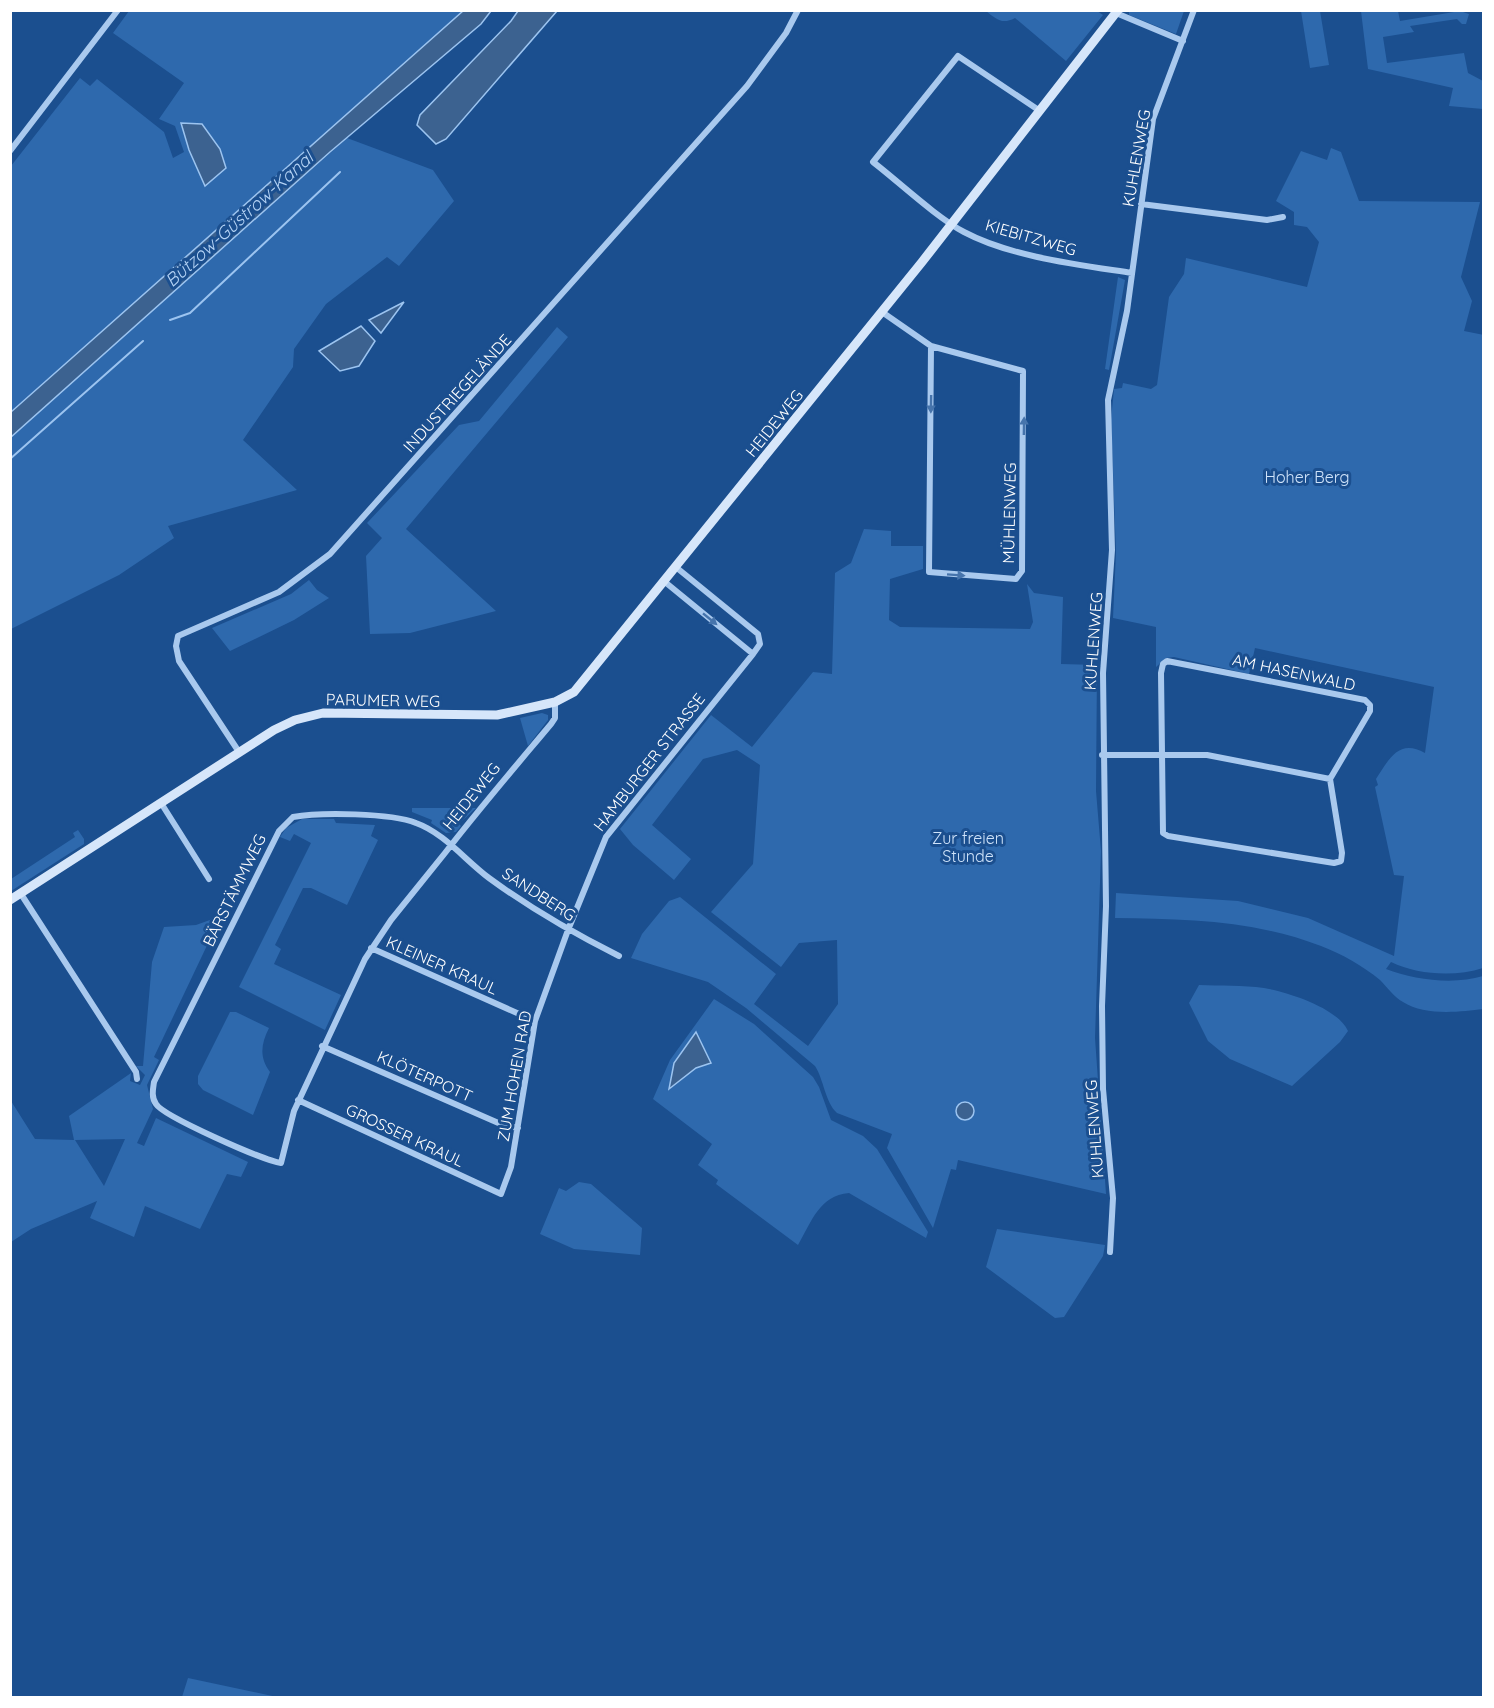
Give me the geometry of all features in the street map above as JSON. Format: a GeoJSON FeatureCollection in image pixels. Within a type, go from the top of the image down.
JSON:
{"type":"FeatureCollection","features":[{"type":"Feature","properties":{"kind":"street"},"geometry":{"type":"LineString","coordinates":[[10,151],[118,10]]}},
{"type":"Feature","properties":{"kind":"street","name":"INDUSTRIEGELÄNDE"},"geometry":{"type":"LineString","coordinates":[[239,752],[179,661],[176,645],[178,636],[279,592],[330,554],[747,86],[776,48],[798,10]]}},
{"type":"Feature","properties":{"kind":"street","name":"KUHLENWEG"},"geometry":{"type":"LineString","coordinates":[[1110,1252],[1113,1198],[1103,1089],[1102,1006],[1106,906],[1102,755],[1103,674],[1112,550],[1108,400],[1132,273],[1153,119],[1194,10]]}},
{"type":"Feature","properties":{"kind":"street"},"geometry":{"type":"LineString","coordinates":[[1117,12],[1183,41]]}},
{"type":"Feature","properties":{"kind":"street","name":"HEIDEWEG"},"geometry":{"type":"LineString","coordinates":[[450,846],[551,724],[555,718],[555,702],[582,686],[882,312],[1117,12]]}},
{"type":"Feature","properties":{"kind":"street","name":"KIEBITZWEG"},"geometry":{"type":"LineString","coordinates":[[1040,111],[958,56],[873,162],[965,232],[1024,253],[1078,265],[1132,273]]}},
{"type":"Feature","properties":{"kind":"street"},"geometry":{"type":"LineString","coordinates":[[1141,204],[1267,220],[1283,217]]}},
{"type":"Feature","properties":{"kind":"street","name":"MÜHLENWEG"},"geometry":{"type":"LineString","coordinates":[[882,312],[931,346],[1023,371],[1022,571],[1016,579],[929,572],[931,346]]}},
{"type":"Feature","properties":{"kind":"street"},"geometry":{"type":"LineString","coordinates":[[665,582],[753,654],[760,644],[758,634],[677,568]]}},
{"type":"Feature","properties":{"kind":"street","name":"HAMBURGER STRASSE"},"geometry":{"type":"LineString","coordinates":[[568,930],[606,837],[753,654]]}},
{"type":"Feature","properties":{"kind":"street","name":"AM HASENWALD"},"geometry":{"type":"LineString","coordinates":[[1174,661],[1365,700],[1370,705],[1370,711],[1330,779],[1342,853],[1341,861],[1334,863],[1168,836],[1161,826],[1162,754],[1161,673],[1163,664],[1174,661]]}},
{"type":"Feature","properties":{"kind":"street","name":"PARUMER WEG"},"geometry":{"type":"LineString","coordinates":[[10,900],[274,730],[312,714],[497,715],[555,702]]}},
{"type":"Feature","properties":{"kind":"street"},"geometry":{"type":"LineString","coordinates":[[1102,755],[1207,755],[1330,779]]}},
{"type":"Feature","properties":{"kind":"street"},"geometry":{"type":"LineString","coordinates":[[161,802],[209,879]]}},
{"type":"Feature","properties":{"kind":"street","name":"BÄRSTÄMMWEG"},"geometry":{"type":"LineString","coordinates":[[293,817],[392,817],[418,824],[450,846],[371,948],[298,1100],[280,1163],[264,1160],[156,1105],[152,1091],[154,1082],[279,831],[293,817]]}},
{"type":"Feature","properties":{"kind":"street","name":"SANDBERG"},"geometry":{"type":"LineString","coordinates":[[450,846],[503,888],[568,930],[619,956]]}},
{"type":"Feature","properties":{"kind":"street"},"geometry":{"type":"LineString","coordinates":[[21,894],[136,1072],[137,1079]]}},
{"type":"Feature","properties":{"kind":"street","name":"ZUM HOHEN RAD"},"geometry":{"type":"LineString","coordinates":[[501,1194],[511,1167],[536,1021],[568,930]]}},
{"type":"Feature","properties":{"kind":"street","name":"KLEINER KRAUL"},"geometry":{"type":"LineString","coordinates":[[371,948],[536,1021]]}},
{"type":"Feature","properties":{"kind":"street","name":"KLÖTERPOTT"},"geometry":{"type":"LineString","coordinates":[[322,1046],[503,1125],[518,1128]]}},
{"type":"Feature","properties":{"kind":"street","name":"GROSSER KRAUL"},"geometry":{"type":"LineString","coordinates":[[298,1100],[501,1194]]}},
{"type":"Feature","properties":{"kind":"green space"},"geometry":{"type":"Polygon","coordinates":[[[1129,10],[1184,11],[1176,34],[1129,15],[1129,10]]]}},
{"type":"Feature","properties":{"kind":"green space"},"geometry":{"type":"Polygon","coordinates":[[[129,11],[464,11],[11,412],[11,166],[80,78],[90,86],[97,79],[164,132],[173,158],[184,152],[175,126],[159,119],[184,83],[113,33],[129,11]]]}},
{"type":"Feature","properties":{"kind":"green space"},"geometry":{"type":"Polygon","coordinates":[[[986,11],[1097,11],[1103,15],[1066,61],[1015,18],[1003,21],[996,19],[986,11]]]}},
{"type":"Feature","properties":{"kind":"green space"},"geometry":{"type":"Polygon","coordinates":[[[1301,11],[1320,11],[1329,65],[1310,68],[1301,11]]]}},
{"type":"Feature","properties":{"kind":"green space"},"geometry":{"type":"Polygon","coordinates":[[[1361,11],[1398,11],[1400,21],[1460,11],[1469,14],[1466,24],[1462,24],[1457,19],[1410,26],[1414,32],[1383,37],[1387,63],[1464,53],[1468,73],[1483,81],[1483,109],[1449,106],[1453,88],[1368,69],[1361,11]]]}},
{"type":"Feature","properties":{"kind":"green space"},"geometry":{"type":"Polygon","coordinates":[[[347,138],[433,170],[454,201],[399,266],[387,257],[326,304],[294,349],[293,367],[243,440],[297,490],[168,526],[174,538],[119,575],[11,629],[10,437],[347,138]]]}},
{"type":"Feature","properties":{"kind":"green space","name":"Hoher Berg"},"geometry":{"type":"Polygon","coordinates":[[[1331,148],[1341,152],[1359,201],[1480,202],[1461,277],[1472,301],[1464,331],[1484,335],[1483,968],[1461,973],[1437,973],[1413,970],[1391,962],[1386,969],[1409,976],[1447,981],[1483,976],[1483,1009],[1442,1012],[1412,1006],[1403,1002],[1380,980],[1359,965],[1321,946],[1296,937],[1245,926],[1194,920],[1115,918],[1116,893],[1238,901],[1308,918],[1394,956],[1404,876],[1394,875],[1375,787],[1378,785],[1376,779],[1390,758],[1401,749],[1416,749],[1425,753],[1434,687],[1255,648],[1249,674],[1174,657],[1166,658],[1156,667],[1156,627],[1113,618],[1116,552],[1111,420],[1114,389],[1122,388],[1123,383],[1151,389],[1157,385],[1169,297],[1184,274],[1186,258],[1307,287],[1319,242],[1307,227],[1294,225],[1294,212],[1276,201],[1301,151],[1327,160],[1331,148]]]}},
{"type":"Feature","properties":{"kind":"green space"},"geometry":{"type":"Polygon","coordinates":[[[1118,277],[1125,280],[1109,370],[1105,369],[1118,277]]]}},
{"type":"Feature","properties":{"kind":"green space"},"geometry":{"type":"Polygon","coordinates":[[[557,327],[568,337],[406,529],[496,611],[410,633],[370,634],[366,556],[382,538],[367,523],[459,425],[479,421],[557,327]]]}},
{"type":"Feature","properties":{"kind":"green space","name":"Zur freien Stunde"},"geometry":{"type":"Polygon","coordinates":[[[864,529],[891,531],[891,546],[923,546],[923,569],[890,579],[889,620],[900,627],[1030,629],[1033,622],[1027,584],[1034,593],[1063,597],[1061,664],[1097,665],[1096,791],[1101,851],[1095,1038],[1106,1194],[958,1160],[956,1170],[951,1169],[933,1228],[887,1148],[892,1134],[837,1113],[830,1103],[815,1066],[746,1008],[708,982],[631,958],[642,934],[669,901],[680,897],[776,974],[754,1004],[808,1046],[838,1004],[837,940],[799,943],[781,967],[711,912],[753,864],[760,765],[737,750],[703,759],[652,825],[691,859],[674,880],[633,845],[620,829],[711,715],[752,747],[813,672],[832,674],[835,573],[851,563],[864,529]]]}},
{"type":"Feature","properties":{"kind":"green space"},"geometry":{"type":"Polygon","coordinates":[[[309,580],[317,590],[329,598],[294,620],[230,651],[212,628],[291,594],[309,580]]]}},
{"type":"Feature","properties":{"kind":"green space"},"geometry":{"type":"Polygon","coordinates":[[[542,713],[548,715],[548,720],[528,746],[520,718],[542,713]]]}},
{"type":"Feature","properties":{"kind":"green space"},"geometry":{"type":"Polygon","coordinates":[[[412,808],[476,808],[459,824],[461,826],[456,832],[446,833],[431,823],[432,820],[412,812],[412,808]]]}},
{"type":"Feature","properties":{"kind":"green space"},"geometry":{"type":"Polygon","coordinates":[[[302,819],[334,819],[336,823],[375,825],[371,836],[378,840],[347,905],[311,888],[303,888],[275,945],[281,949],[274,964],[341,995],[325,1030],[239,987],[311,843],[294,834],[290,841],[280,837],[286,828],[302,819]]]}},
{"type":"Feature","properties":{"kind":"green space"},"geometry":{"type":"Polygon","coordinates":[[[78,830],[84,839],[84,844],[11,891],[11,879],[75,837],[73,833],[78,830]]]}},
{"type":"Feature","properties":{"kind":"green space"},"geometry":{"type":"Polygon","coordinates":[[[221,916],[154,1057],[159,1060],[147,1085],[153,1109],[137,1143],[144,1146],[156,1118],[248,1162],[241,1177],[227,1174],[200,1229],[145,1206],[134,1237],[90,1218],[97,1201],[31,1229],[11,1242],[11,1101],[35,1139],[74,1140],[69,1116],[131,1073],[130,1081],[140,1085],[145,1075],[136,1066],[143,1066],[152,962],[164,927],[196,925],[221,916]],[[125,1139],[75,1140],[104,1186],[125,1139]]]}},
{"type":"Feature","properties":{"kind":"green space"},"geometry":{"type":"Polygon","coordinates":[[[1199,985],[1256,987],[1286,993],[1323,1008],[1343,1023],[1348,1031],[1340,1042],[1292,1086],[1230,1059],[1208,1041],[1189,1003],[1199,985]]]}},
{"type":"Feature","properties":{"kind":"green space"},"geometry":{"type":"Polygon","coordinates":[[[714,999],[754,1024],[813,1077],[831,1120],[863,1136],[877,1149],[928,1232],[926,1238],[849,1193],[839,1195],[823,1204],[798,1245],[716,1184],[718,1180],[698,1165],[712,1144],[653,1099],[670,1060],[714,999]]]}},
{"type":"Feature","properties":{"kind":"green space"},"geometry":{"type":"Polygon","coordinates":[[[230,1012],[236,1012],[269,1028],[262,1050],[264,1061],[270,1072],[253,1115],[203,1090],[198,1084],[198,1076],[230,1012]]]}},
{"type":"Feature","properties":{"kind":"green space"},"geometry":{"type":"Polygon","coordinates":[[[579,1182],[591,1184],[642,1228],[640,1255],[574,1249],[540,1234],[559,1188],[566,1191],[579,1182]]]}},
{"type":"Feature","properties":{"kind":"green space"},"geometry":{"type":"Polygon","coordinates":[[[997,1229],[1105,1245],[1103,1256],[1064,1317],[1055,1318],[986,1267],[997,1229]]]}},
{"type":"Feature","properties":{"kind":"green space"},"geometry":{"type":"Polygon","coordinates":[[[188,1678],[277,1697],[182,1697],[188,1678]]]}},
{"type":"Feature","properties":{"kind":"water","name":"Bützow-Güstrow-Kanal"},"geometry":{"type":"Polygon","coordinates":[[[463,11],[491,11],[481,24],[330,152],[11,437],[11,412],[463,11]]]}},
{"type":"Feature","properties":{"kind":"water"},"geometry":{"type":"Polygon","coordinates":[[[518,11],[557,11],[446,139],[436,144],[417,125],[420,115],[518,11]]]}},
{"type":"Feature","properties":{"kind":"water"},"geometry":{"type":"Polygon","coordinates":[[[181,123],[202,124],[220,149],[226,168],[205,186],[189,150],[181,123]]]}},
{"type":"Feature","properties":{"kind":"water"},"geometry":{"type":"Polygon","coordinates":[[[404,302],[381,333],[369,320],[404,302]]]}},
{"type":"Feature","properties":{"kind":"water"},"geometry":{"type":"Polygon","coordinates":[[[361,326],[375,341],[359,366],[340,371],[319,351],[361,326]]]}},
{"type":"Feature","properties":{"kind":"water"},"geometry":{"type":"Polygon","coordinates":[[[696,1032],[711,1063],[696,1068],[669,1089],[674,1063],[696,1032]]]}},
{"type":"Feature","properties":{"kind":"water"},"geometry":{"type":"Polygon","coordinates":[[[965,1102],[971,1105],[974,1111],[971,1117],[965,1120],[959,1117],[956,1111],[959,1105],[965,1102]]]}},
{"type":"Feature","properties":{"kind":"waterway"},"geometry":{"type":"LineString","coordinates":[[170,320],[190,313],[340,172]]}},
{"type":"Feature","properties":{"kind":"waterway"},"geometry":{"type":"LineString","coordinates":[[10,459],[143,341]]}}]}
